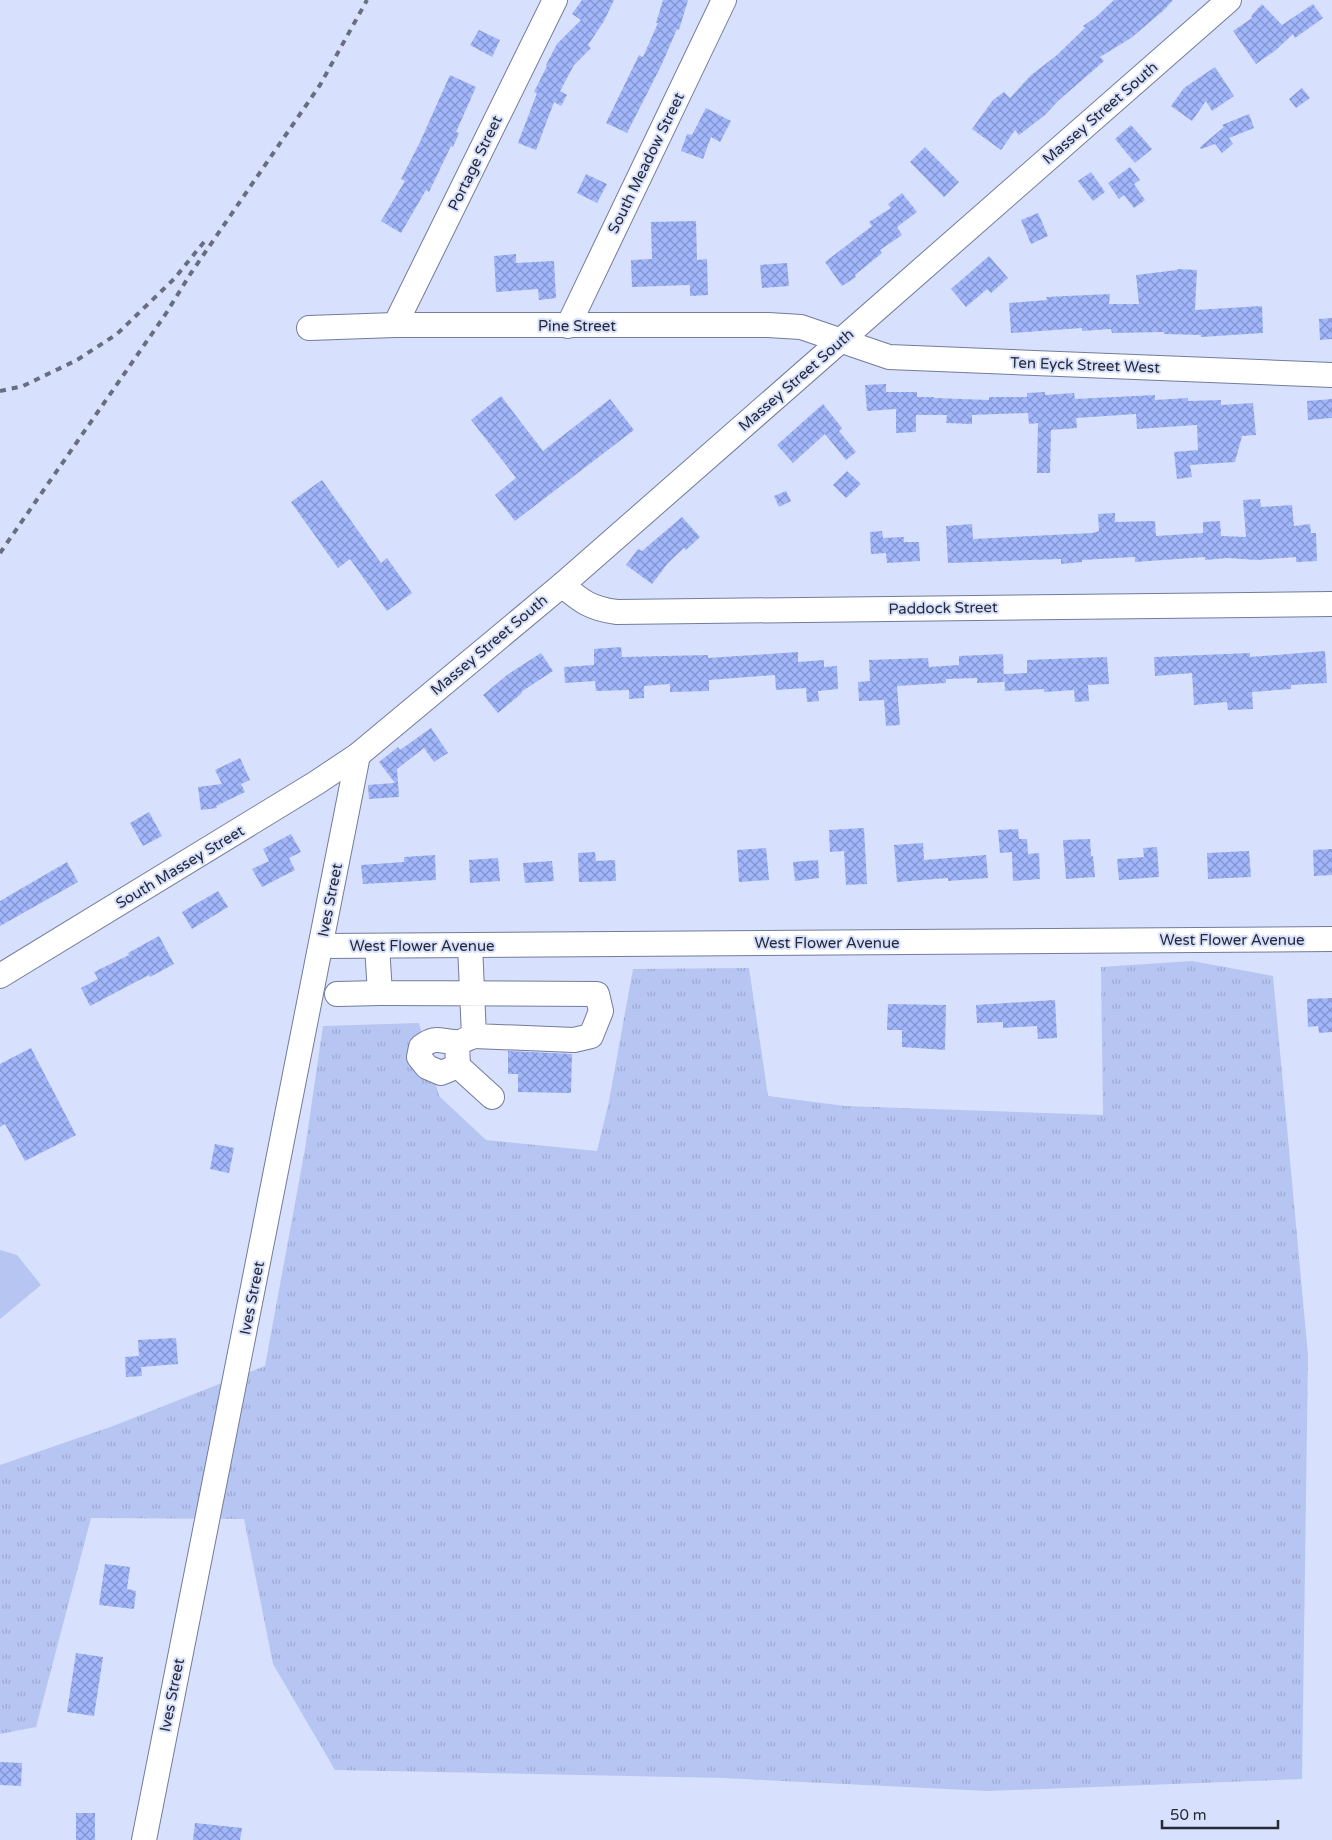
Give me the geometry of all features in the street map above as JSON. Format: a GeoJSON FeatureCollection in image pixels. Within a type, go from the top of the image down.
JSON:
{"type":"FeatureCollection","features":[{"type":"Feature","properties":{"kind":"street","name":"Portage Street"},"geometry":{"type":"LineString","coordinates":[[395,325],[554,0]]}},
{"type":"Feature","properties":{"kind":"street","name":"South Meadow Street"},"geometry":{"type":"LineString","coordinates":[[568,326],[724,0]]}},
{"type":"Feature","properties":{"kind":"street","name":"Massey Street South"},"geometry":{"type":"LineString","coordinates":[[358,755],[562,584],[1228,0]]}},
{"type":"Feature","properties":{"kind":"street","name":"Pine Street"},"geometry":{"type":"LineString","coordinates":[[309,328],[395,325],[768,325],[801,327],[842,340]]}},
{"type":"Feature","properties":{"kind":"street","name":"Ten Eyck Street West"},"geometry":{"type":"LineString","coordinates":[[842,340],[876,354],[889,357],[1332,375]]}},
{"type":"Feature","properties":{"kind":"street","name":"Paddock Street"},"geometry":{"type":"LineString","coordinates":[[562,584],[591,607],[603,611],[617,612],[1332,604]]}},
{"type":"Feature","properties":{"kind":"street","name":"Ives Street"},"geometry":{"type":"LineString","coordinates":[[144,1840],[322,946],[358,755]]}},
{"type":"Feature","properties":{"kind":"street","name":"South Massey Street"},"geometry":{"type":"LineString","coordinates":[[0,976],[316,784],[358,755]]}},
{"type":"Feature","properties":{"kind":"street","name":"West Flower Avenue"},"geometry":{"type":"LineString","coordinates":[[322,946],[1332,939]]}},
{"type":"Feature","properties":{"kind":"street"},"geometry":{"type":"LineString","coordinates":[[458,1066],[465,1039],[472,993],[470,945]]}},
{"type":"Feature","properties":{"kind":"street"},"geometry":{"type":"LineString","coordinates":[[377,946],[380,993]]}},
{"type":"Feature","properties":{"kind":"street"},"geometry":{"type":"LineString","coordinates":[[337,994],[597,994],[601,1011],[591,1036],[574,1040],[444,1039],[430,1040],[421,1047],[420,1057],[427,1067],[442,1073],[458,1066]]}},
{"type":"Feature","properties":{"kind":"street"},"geometry":{"type":"LineString","coordinates":[[458,1066],[492,1096]]}},
{"type":"Feature","properties":{"kind":"green space"},"geometry":{"type":"Polygon","coordinates":[[[1192,961],[1273,976],[1308,1355],[1302,1779],[988,1791],[723,1778],[335,1770],[273,1664],[244,1519],[91,1518],[36,1727],[0,1734],[0,1465],[113,1426],[265,1366],[305,1149],[323,1026],[419,1023],[439,1096],[486,1140],[597,1151],[609,1101],[633,969],[749,968],[768,1096],[845,1106],[1103,1115],[1101,967],[1192,961]]]}},
{"type":"Feature","properties":{"kind":"green space"},"geometry":{"type":"Polygon","coordinates":[[[0,1250],[17,1255],[41,1285],[0,1319],[0,1250]]]}},
{"type":"Feature","properties":{"kind":"building"},"geometry":{"type":"Polygon","coordinates":[[[582,0],[614,0],[604,21],[588,45],[591,48],[574,65],[560,91],[567,95],[561,106],[554,102],[536,150],[518,143],[537,93],[534,92],[546,65],[557,44],[581,20],[572,14],[582,0]]]}},
{"type":"Feature","properties":{"kind":"building"},"geometry":{"type":"Polygon","coordinates":[[[663,0],[688,0],[679,30],[677,29],[661,66],[627,133],[606,123],[639,55],[643,57],[658,23],[656,23],[663,0]]]}},
{"type":"Feature","properties":{"kind":"building"},"geometry":{"type":"Polygon","coordinates":[[[1114,0],[1173,0],[1131,38],[1100,57],[1104,61],[1058,101],[1045,115],[1019,135],[1015,130],[1001,150],[972,129],[993,100],[1004,92],[1010,98],[1030,76],[1057,55],[1085,28],[1083,26],[1114,0]]]}},
{"type":"Feature","properties":{"kind":"building"},"geometry":{"type":"Polygon","coordinates":[[[1262,4],[1282,25],[1313,4],[1323,18],[1295,38],[1293,34],[1276,50],[1256,64],[1233,31],[1252,18],[1251,16],[1262,4]]]}},
{"type":"Feature","properties":{"kind":"building"},"geometry":{"type":"Polygon","coordinates":[[[479,30],[500,40],[492,57],[470,45],[479,30]]]}},
{"type":"Feature","properties":{"kind":"building"},"geometry":{"type":"Polygon","coordinates":[[[1215,67],[1234,96],[1212,111],[1206,101],[1192,121],[1171,106],[1184,88],[1215,67]]]}},
{"type":"Feature","properties":{"kind":"building"},"geometry":{"type":"Polygon","coordinates":[[[450,75],[476,87],[456,132],[459,133],[453,147],[451,146],[429,192],[426,190],[401,233],[381,221],[405,181],[401,179],[450,75]]]}},
{"type":"Feature","properties":{"kind":"building"},"geometry":{"type":"Polygon","coordinates":[[[1302,88],[1310,98],[1296,108],[1289,99],[1302,88]]]}},
{"type":"Feature","properties":{"kind":"building"},"geometry":{"type":"Polygon","coordinates":[[[706,108],[731,121],[720,142],[711,137],[703,159],[681,151],[687,134],[692,135],[706,108]]]}},
{"type":"Feature","properties":{"kind":"building"},"geometry":{"type":"Polygon","coordinates":[[[1249,114],[1254,128],[1229,138],[1233,144],[1222,153],[1215,144],[1201,149],[1200,147],[1224,127],[1222,125],[1249,114]]]}},
{"type":"Feature","properties":{"kind":"building"},"geometry":{"type":"Polygon","coordinates":[[[1131,125],[1152,149],[1135,163],[1115,139],[1131,125]]]}},
{"type":"Feature","properties":{"kind":"building"},"geometry":{"type":"Polygon","coordinates":[[[925,147],[959,182],[944,197],[910,162],[925,147]]]}},
{"type":"Feature","properties":{"kind":"building"},"geometry":{"type":"Polygon","coordinates":[[[1130,167],[1140,180],[1134,184],[1145,200],[1134,208],[1124,195],[1119,199],[1108,183],[1130,167]]]}},
{"type":"Feature","properties":{"kind":"building"},"geometry":{"type":"Polygon","coordinates":[[[1091,172],[1105,192],[1093,201],[1078,181],[1091,172]]]}},
{"type":"Feature","properties":{"kind":"building"},"geometry":{"type":"Polygon","coordinates":[[[586,174],[607,184],[597,203],[577,193],[586,174]]]}},
{"type":"Feature","properties":{"kind":"building"},"geometry":{"type":"Polygon","coordinates":[[[902,193],[917,212],[897,227],[902,235],[880,250],[882,253],[855,275],[856,277],[842,286],[825,262],[872,226],[869,222],[891,208],[888,204],[902,193]]]}},
{"type":"Feature","properties":{"kind":"building"},"geometry":{"type":"Polygon","coordinates":[[[1038,213],[1048,236],[1031,244],[1021,220],[1038,213]]]}},
{"type":"Feature","properties":{"kind":"building"},"geometry":{"type":"Polygon","coordinates":[[[696,221],[697,260],[707,259],[708,295],[690,296],[690,285],[632,287],[631,260],[652,259],[651,222],[696,221]]]}},
{"type":"Feature","properties":{"kind":"building"},"geometry":{"type":"Polygon","coordinates":[[[516,254],[516,263],[554,261],[556,298],[539,300],[538,289],[496,292],[494,256],[516,254]]]}},
{"type":"Feature","properties":{"kind":"building"},"geometry":{"type":"Polygon","coordinates":[[[989,256],[1008,278],[991,293],[987,289],[966,307],[951,289],[989,256]]]}},
{"type":"Feature","properties":{"kind":"building"},"geometry":{"type":"Polygon","coordinates":[[[787,263],[789,286],[762,288],[760,265],[787,263]]]}},
{"type":"Feature","properties":{"kind":"building"},"geometry":{"type":"Polygon","coordinates":[[[1177,269],[1197,270],[1195,310],[1262,306],[1263,333],[1201,337],[1201,335],[1164,334],[1164,332],[1112,333],[1111,329],[1082,331],[1082,328],[1011,333],[1009,303],[1047,300],[1046,297],[1110,294],[1109,304],[1139,304],[1136,275],[1177,269]]]}},
{"type":"Feature","properties":{"kind":"building"},"geometry":{"type":"Polygon","coordinates":[[[1332,318],[1332,339],[1320,340],[1319,319],[1332,318]]]}},
{"type":"Feature","properties":{"kind":"building"},"geometry":{"type":"Polygon","coordinates":[[[886,384],[886,392],[917,392],[917,397],[934,398],[989,400],[989,397],[1027,397],[1027,393],[1045,392],[1045,395],[1074,393],[1075,399],[1155,395],[1155,400],[1188,398],[1188,401],[1221,400],[1221,405],[1253,403],[1256,435],[1242,436],[1235,462],[1190,465],[1192,477],[1177,479],[1174,452],[1198,450],[1197,425],[1137,429],[1136,414],[1076,418],[1077,428],[1051,430],[1050,473],[1037,473],[1038,423],[1029,424],[1028,413],[972,415],[972,424],[946,423],[947,415],[916,415],[916,432],[896,433],[896,409],[867,411],[865,385],[886,384]]]}},
{"type":"Feature","properties":{"kind":"building"},"geometry":{"type":"Polygon","coordinates":[[[501,396],[543,451],[610,399],[634,430],[515,521],[495,495],[516,478],[471,420],[501,396]]]}},
{"type":"Feature","properties":{"kind":"building"},"geometry":{"type":"Polygon","coordinates":[[[1332,399],[1332,418],[1308,420],[1307,401],[1332,399]]]}},
{"type":"Feature","properties":{"kind":"building"},"geometry":{"type":"Polygon","coordinates":[[[823,404],[842,428],[839,431],[856,452],[846,460],[825,434],[793,463],[777,445],[823,404]]]}},
{"type":"Feature","properties":{"kind":"building"},"geometry":{"type":"Polygon","coordinates":[[[847,471],[861,484],[846,498],[833,485],[847,471]]]}},
{"type":"Feature","properties":{"kind":"building"},"geometry":{"type":"Polygon","coordinates":[[[322,480],[381,563],[387,558],[412,593],[387,611],[350,559],[338,568],[291,502],[322,480]]]}},
{"type":"Feature","properties":{"kind":"building"},"geometry":{"type":"Polygon","coordinates":[[[786,491],[791,501],[779,507],[774,496],[786,491]]]}},
{"type":"Feature","properties":{"kind":"building"},"geometry":{"type":"Polygon","coordinates":[[[1260,499],[1261,507],[1292,505],[1294,526],[1310,524],[1311,533],[1316,533],[1317,561],[1296,562],[1296,557],[1257,560],[1227,558],[1205,560],[1205,557],[1135,562],[1135,557],[1082,560],[1082,562],[1061,564],[1061,559],[948,563],[946,526],[972,524],[973,539],[1092,533],[1099,531],[1098,514],[1115,513],[1115,522],[1155,521],[1156,536],[1203,533],[1203,522],[1220,521],[1221,536],[1246,537],[1243,500],[1260,499]]]}},
{"type":"Feature","properties":{"kind":"building"},"geometry":{"type":"Polygon","coordinates":[[[682,517],[700,537],[686,550],[684,548],[668,563],[652,584],[626,565],[638,549],[642,551],[682,517]]]}},
{"type":"Feature","properties":{"kind":"building"},"geometry":{"type":"Polygon","coordinates":[[[882,531],[883,538],[904,537],[904,542],[919,542],[920,561],[887,563],[886,553],[871,554],[870,532],[882,531]]]}},
{"type":"Feature","properties":{"kind":"building"},"geometry":{"type":"Polygon","coordinates":[[[621,647],[622,657],[708,655],[708,658],[798,652],[798,662],[824,660],[824,667],[837,666],[838,689],[818,691],[819,701],[807,702],[806,688],[776,690],[775,675],[709,680],[709,691],[670,692],[670,684],[644,686],[644,698],[629,699],[629,690],[596,691],[595,681],[565,683],[564,667],[594,665],[594,649],[621,647]]]}},
{"type":"Feature","properties":{"kind":"building"},"geometry":{"type":"Polygon","coordinates":[[[1325,651],[1327,683],[1291,685],[1291,689],[1252,692],[1253,709],[1228,710],[1227,702],[1194,705],[1192,673],[1155,676],[1154,657],[1250,653],[1250,657],[1325,651]]]}},
{"type":"Feature","properties":{"kind":"building"},"geometry":{"type":"Polygon","coordinates":[[[541,653],[553,671],[521,692],[498,713],[483,695],[507,675],[541,653]]]}},
{"type":"Feature","properties":{"kind":"building"},"geometry":{"type":"Polygon","coordinates":[[[1003,654],[1004,682],[977,683],[977,678],[946,679],[946,683],[897,686],[900,725],[886,726],[884,700],[859,701],[858,682],[870,681],[869,660],[928,658],[929,667],[959,665],[959,656],[1003,654]]]}},
{"type":"Feature","properties":{"kind":"building"},"geometry":{"type":"Polygon","coordinates":[[[1107,657],[1109,684],[1088,685],[1089,701],[1075,702],[1074,690],[1044,692],[1044,689],[1005,691],[1004,674],[1027,673],[1027,660],[1107,657]]]}},
{"type":"Feature","properties":{"kind":"building"},"geometry":{"type":"Polygon","coordinates":[[[431,728],[448,753],[434,762],[424,748],[397,769],[399,797],[369,799],[368,785],[395,783],[379,762],[398,747],[400,750],[431,728]]]}},
{"type":"Feature","properties":{"kind":"building"},"geometry":{"type":"Polygon","coordinates":[[[240,758],[250,780],[241,784],[245,792],[216,806],[217,808],[201,810],[198,787],[222,784],[215,770],[240,758]]]}},
{"type":"Feature","properties":{"kind":"building"},"geometry":{"type":"Polygon","coordinates":[[[149,812],[162,836],[143,846],[130,823],[149,812]]]}},
{"type":"Feature","properties":{"kind":"building"},"geometry":{"type":"Polygon","coordinates":[[[864,828],[867,884],[846,885],[844,851],[830,852],[829,830],[864,828]]]}},
{"type":"Feature","properties":{"kind":"building"},"geometry":{"type":"Polygon","coordinates":[[[1018,829],[1019,839],[1027,839],[1028,854],[1039,853],[1040,879],[1013,881],[1012,852],[1000,853],[998,830],[1018,829]]]}},
{"type":"Feature","properties":{"kind":"building"},"geometry":{"type":"Polygon","coordinates":[[[291,834],[301,852],[289,858],[295,870],[262,887],[252,869],[269,861],[263,849],[291,834]]]}},
{"type":"Feature","properties":{"kind":"building"},"geometry":{"type":"Polygon","coordinates":[[[1090,839],[1095,877],[1066,879],[1063,840],[1090,839]]]}},
{"type":"Feature","properties":{"kind":"building"},"geometry":{"type":"Polygon","coordinates":[[[923,843],[924,860],[986,855],[988,878],[948,881],[948,878],[897,882],[894,845],[923,843]]]}},
{"type":"Feature","properties":{"kind":"building"},"geometry":{"type":"Polygon","coordinates":[[[1157,847],[1159,877],[1119,880],[1117,859],[1144,857],[1143,848],[1157,847]]]}},
{"type":"Feature","properties":{"kind":"building"},"geometry":{"type":"Polygon","coordinates":[[[766,848],[769,880],[739,882],[737,850],[766,848]]]}},
{"type":"Feature","properties":{"kind":"building"},"geometry":{"type":"Polygon","coordinates":[[[1332,849],[1332,875],[1314,876],[1313,850],[1332,849]]]}},
{"type":"Feature","properties":{"kind":"building"},"geometry":{"type":"Polygon","coordinates":[[[1249,851],[1251,877],[1208,879],[1207,853],[1249,851]]]}},
{"type":"Feature","properties":{"kind":"building"},"geometry":{"type":"Polygon","coordinates":[[[595,852],[596,861],[615,860],[616,881],[579,882],[578,853],[595,852]]]}},
{"type":"Feature","properties":{"kind":"building"},"geometry":{"type":"Polygon","coordinates":[[[435,855],[436,880],[363,884],[361,865],[404,862],[404,857],[435,855]]]}},
{"type":"Feature","properties":{"kind":"building"},"geometry":{"type":"Polygon","coordinates":[[[498,858],[500,881],[470,883],[469,860],[498,858]]]}},
{"type":"Feature","properties":{"kind":"building"},"geometry":{"type":"Polygon","coordinates":[[[818,860],[819,878],[795,881],[793,862],[818,860]]]}},
{"type":"Feature","properties":{"kind":"building"},"geometry":{"type":"Polygon","coordinates":[[[552,861],[554,881],[525,883],[523,863],[552,861]]]}},
{"type":"Feature","properties":{"kind":"building"},"geometry":{"type":"Polygon","coordinates":[[[67,862],[78,882],[0,926],[0,901],[67,862]]]}},
{"type":"Feature","properties":{"kind":"building"},"geometry":{"type":"Polygon","coordinates":[[[218,891],[228,907],[192,929],[182,912],[218,891]]]}},
{"type":"Feature","properties":{"kind":"building"},"geometry":{"type":"Polygon","coordinates":[[[159,936],[174,964],[90,1006],[81,988],[98,979],[94,972],[129,955],[128,953],[159,936]]]}},
{"type":"Feature","properties":{"kind":"building"},"geometry":{"type":"Polygon","coordinates":[[[1332,998],[1332,1032],[1319,1033],[1318,1026],[1308,1027],[1307,999],[1332,998]]]}},
{"type":"Feature","properties":{"kind":"building"},"geometry":{"type":"Polygon","coordinates":[[[1055,1000],[1057,1038],[1038,1039],[1037,1026],[1003,1028],[1003,1022],[977,1023],[976,1005],[1055,1000]]]}},
{"type":"Feature","properties":{"kind":"building"},"geometry":{"type":"Polygon","coordinates":[[[888,1004],[946,1005],[945,1050],[902,1047],[902,1030],[887,1030],[888,1004]]]}},
{"type":"Feature","properties":{"kind":"building"},"geometry":{"type":"Polygon","coordinates":[[[31,1048],[76,1135],[25,1161],[5,1124],[0,1127],[0,1064],[31,1048]]]}},
{"type":"Feature","properties":{"kind":"building"},"geometry":{"type":"Polygon","coordinates":[[[508,1051],[572,1054],[571,1093],[518,1092],[518,1074],[508,1074],[508,1051]]]}},
{"type":"Feature","properties":{"kind":"building"},"geometry":{"type":"Polygon","coordinates":[[[215,1144],[234,1148],[229,1173],[210,1169],[215,1144]]]}},
{"type":"Feature","properties":{"kind":"building"},"geometry":{"type":"Polygon","coordinates":[[[176,1338],[178,1364],[141,1367],[142,1376],[126,1377],[125,1357],[139,1356],[138,1340],[176,1338]]]}},
{"type":"Feature","properties":{"kind":"building"},"geometry":{"type":"Polygon","coordinates":[[[105,1564],[130,1567],[127,1589],[136,1591],[134,1609],[99,1605],[105,1564]]]}},
{"type":"Feature","properties":{"kind":"building"},"geometry":{"type":"Polygon","coordinates":[[[76,1653],[103,1657],[94,1716],[67,1712],[76,1653]]]}},
{"type":"Feature","properties":{"kind":"building"},"geometry":{"type":"Polygon","coordinates":[[[0,1762],[22,1763],[21,1786],[0,1785],[0,1762]]]}},
{"type":"Feature","properties":{"kind":"building"},"geometry":{"type":"Polygon","coordinates":[[[76,1813],[95,1813],[95,1840],[76,1840],[76,1813]]]}},
{"type":"Feature","properties":{"kind":"building"},"geometry":{"type":"Polygon","coordinates":[[[195,1823],[242,1828],[240,1840],[193,1840],[195,1823]]]}},
{"type":"Feature","properties":{"kind":"railway"},"geometry":{"type":"LineString","coordinates":[[0,553],[165,315],[191,273],[320,85],[367,0]]}},
{"type":"Feature","properties":{"kind":"railway"},"geometry":{"type":"LineString","coordinates":[[0,391],[23,386],[77,360],[117,334],[174,279],[204,242]]}}]}
